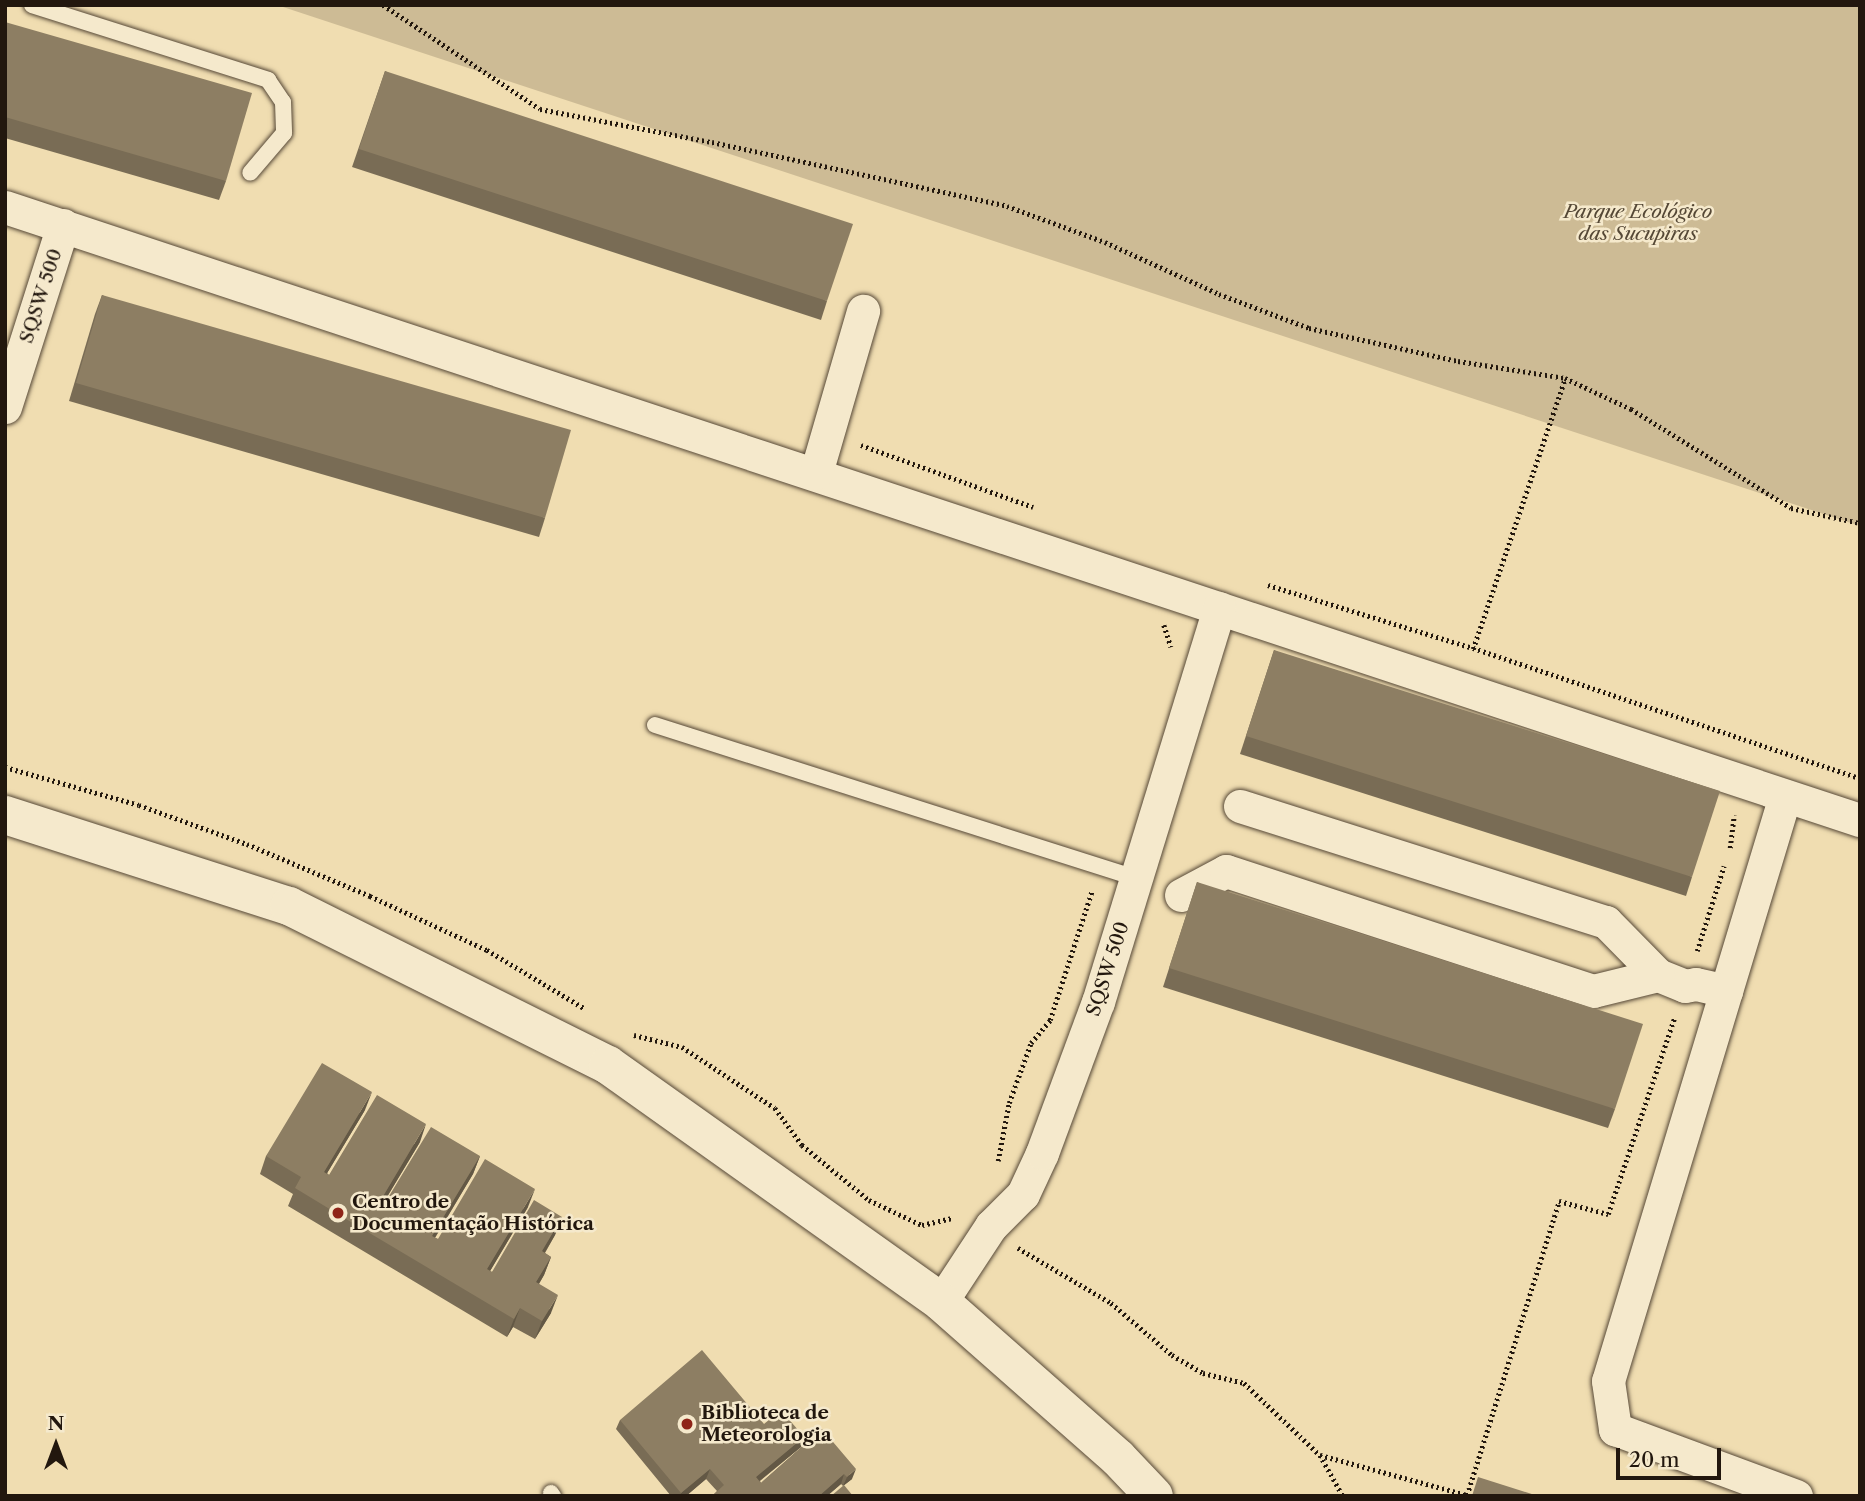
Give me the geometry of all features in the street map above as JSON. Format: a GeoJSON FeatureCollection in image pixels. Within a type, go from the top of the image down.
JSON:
{"type":"FeatureCollection","features":[{"type":"Feature","properties":{"kind":"street"},"geometry":{"type":"LineString","coordinates":[[5,207],[1860,820]]}},
{"type":"Feature","properties":{"kind":"street","name":"SQSW 500"},"geometry":{"type":"LineString","coordinates":[[5,407],[63,226]]}},
{"type":"Feature","properties":{"kind":"street"},"geometry":{"type":"LineString","coordinates":[[816,473],[863,311]]}},
{"type":"Feature","properties":{"kind":"street","name":"SQSW 500"},"geometry":{"type":"LineString","coordinates":[[941,1302],[991,1226],[1023,1194],[1042,1153],[1098,1002],[1219,608]]}},
{"type":"Feature","properties":{"kind":"street"},"geometry":{"type":"LineString","coordinates":[[1785,796],[1608,1381],[1615,1429],[1796,1496]]}},
{"type":"Feature","properties":{"kind":"street"},"geometry":{"type":"LineString","coordinates":[[1240,806],[1606,922],[1672,980]]}},
{"type":"Feature","properties":{"kind":"street"},"geometry":{"type":"LineString","coordinates":[[5,815],[289,906],[608,1065],[941,1302],[1118,1458],[1154,1496]]}},
{"type":"Feature","properties":{"kind":"street"},"geometry":{"type":"LineString","coordinates":[[1181,895],[1226,870],[1593,991],[1672,980],[1726,991]]}},
{"type":"Feature","properties":{"kind":"lane"},"geometry":{"type":"LineString","coordinates":[[32,5],[268,80],[283,102],[284,133],[250,173]]}},
{"type":"Feature","properties":{"kind":"lane"},"geometry":{"type":"LineString","coordinates":[[655,725],[1136,878]]}},
{"type":"Feature","properties":{"kind":"path"},"geometry":{"type":"LineString","coordinates":[[383,5],[540,109],[725,144],[1007,206],[1105,242],[1219,294],[1309,328],[1458,361],[1565,378],[1631,409],[1791,508],[1860,523]]}},
{"type":"Feature","properties":{"kind":"path"},"geometry":{"type":"LineString","coordinates":[[1458,688],[1565,378]]}},
{"type":"Feature","properties":{"kind":"path"},"geometry":{"type":"LineString","coordinates":[[827,433],[1046,512]]}},
{"type":"Feature","properties":{"kind":"path"},"geometry":{"type":"LineString","coordinates":[[1263,583],[1473,648],[1860,778]]}},
{"type":"Feature","properties":{"kind":"path"},"geometry":{"type":"LineString","coordinates":[[5,767],[139,805],[259,849],[487,950],[586,1010]]}},
{"type":"Feature","properties":{"kind":"path"},"geometry":{"type":"LineString","coordinates":[[1320,1455],[1466,1494],[1559,1201],[1608,1214],[1672,980],[1731,845],[1734,816],[1728,807]]}},
{"type":"Feature","properties":{"kind":"path"},"geometry":{"type":"LineString","coordinates":[[997,1164],[1009,1103],[1031,1043],[1050,1020],[1100,866]]}},
{"type":"Feature","properties":{"kind":"path"},"geometry":{"type":"LineString","coordinates":[[627,1034],[682,1047],[775,1108],[802,1145],[869,1200],[922,1224],[958,1216]]}},
{"type":"Feature","properties":{"kind":"path"},"geometry":{"type":"LineString","coordinates":[[1008,1241],[1111,1303],[1172,1355],[1203,1373],[1244,1383],[1320,1455],[1343,1496]]}},
{"type":"Feature","properties":{"kind":"green space","name":"Parque Ecológico das Sucupiras"},"geometry":{"type":"Polygon","coordinates":[[[277,5],[1860,5],[1860,526],[277,5]]]}},
{"type":"Feature","properties":{"kind":"building"},"geometry":{"type":"Polygon","coordinates":[[[5,22],[252,93],[226,181],[5,117],[5,22]]]}},
{"type":"Feature","properties":{"kind":"building"},"geometry":{"type":"Polygon","coordinates":[[[385,71],[853,224],[827,301],[359,149],[385,71]]]}},
{"type":"Feature","properties":{"kind":"building"},"geometry":{"type":"Polygon","coordinates":[[[102,295],[571,430],[545,518],[76,383],[102,295]]]}},
{"type":"Feature","properties":{"kind":"building"},"geometry":{"type":"Polygon","coordinates":[[[1274,650],[1720,791],[1692,877],[1246,736],[1274,650]]]}},
{"type":"Feature","properties":{"kind":"building"},"geometry":{"type":"Polygon","coordinates":[[[1197,882],[1643,1024],[1615,1109],[1169,968],[1197,882]]]}},
{"type":"Feature","properties":{"kind":"building","name":"Centro de Documentação Histórica"},"geometry":{"type":"Polygon","coordinates":[[[322,1063],[372,1092],[324,1172],[329,1175],[377,1095],[426,1124],[379,1203],[383,1206],[431,1127],[480,1156],[432,1236],[438,1239],[485,1159],[535,1189],[487,1269],[492,1272],[534,1200],[562,1217],[542,1251],[551,1257],[536,1282],[558,1295],[542,1321],[520,1308],[514,1319],[351,1222],[295,1188],[301,1177],[266,1156],[322,1063]]]}},
{"type":"Feature","properties":{"kind":"building","name":"Biblioteca de Meteorologia"},"geometry":{"type":"Polygon","coordinates":[[[702,1350],[764,1424],[781,1410],[804,1437],[756,1477],[761,1483],[822,1429],[856,1469],[847,1477],[844,1474],[819,1496],[712,1496],[724,1485],[710,1469],[681,1493],[620,1420],[702,1350]]]}},
{"type":"Feature","properties":{"kind":"building"},"geometry":{"type":"Polygon","coordinates":[[[1478,1477],[1538,1496],[1472,1496],[1478,1477]]]}},
{"type":"Feature","properties":{"kind":"building"},"geometry":{"type":"Polygon","coordinates":[[[844,1485],[853,1496],[831,1496],[844,1485]]]}},
{"type":"Feature","properties":{"kind":"place","name":"Centro de Documentação Histórica"},"geometry":{"type":"Point","coordinates":[338,1213]}},
{"type":"Feature","properties":{"kind":"place","name":"Biblioteca de Meteorologia"},"geometry":{"type":"Point","coordinates":[687,1424]}}]}
